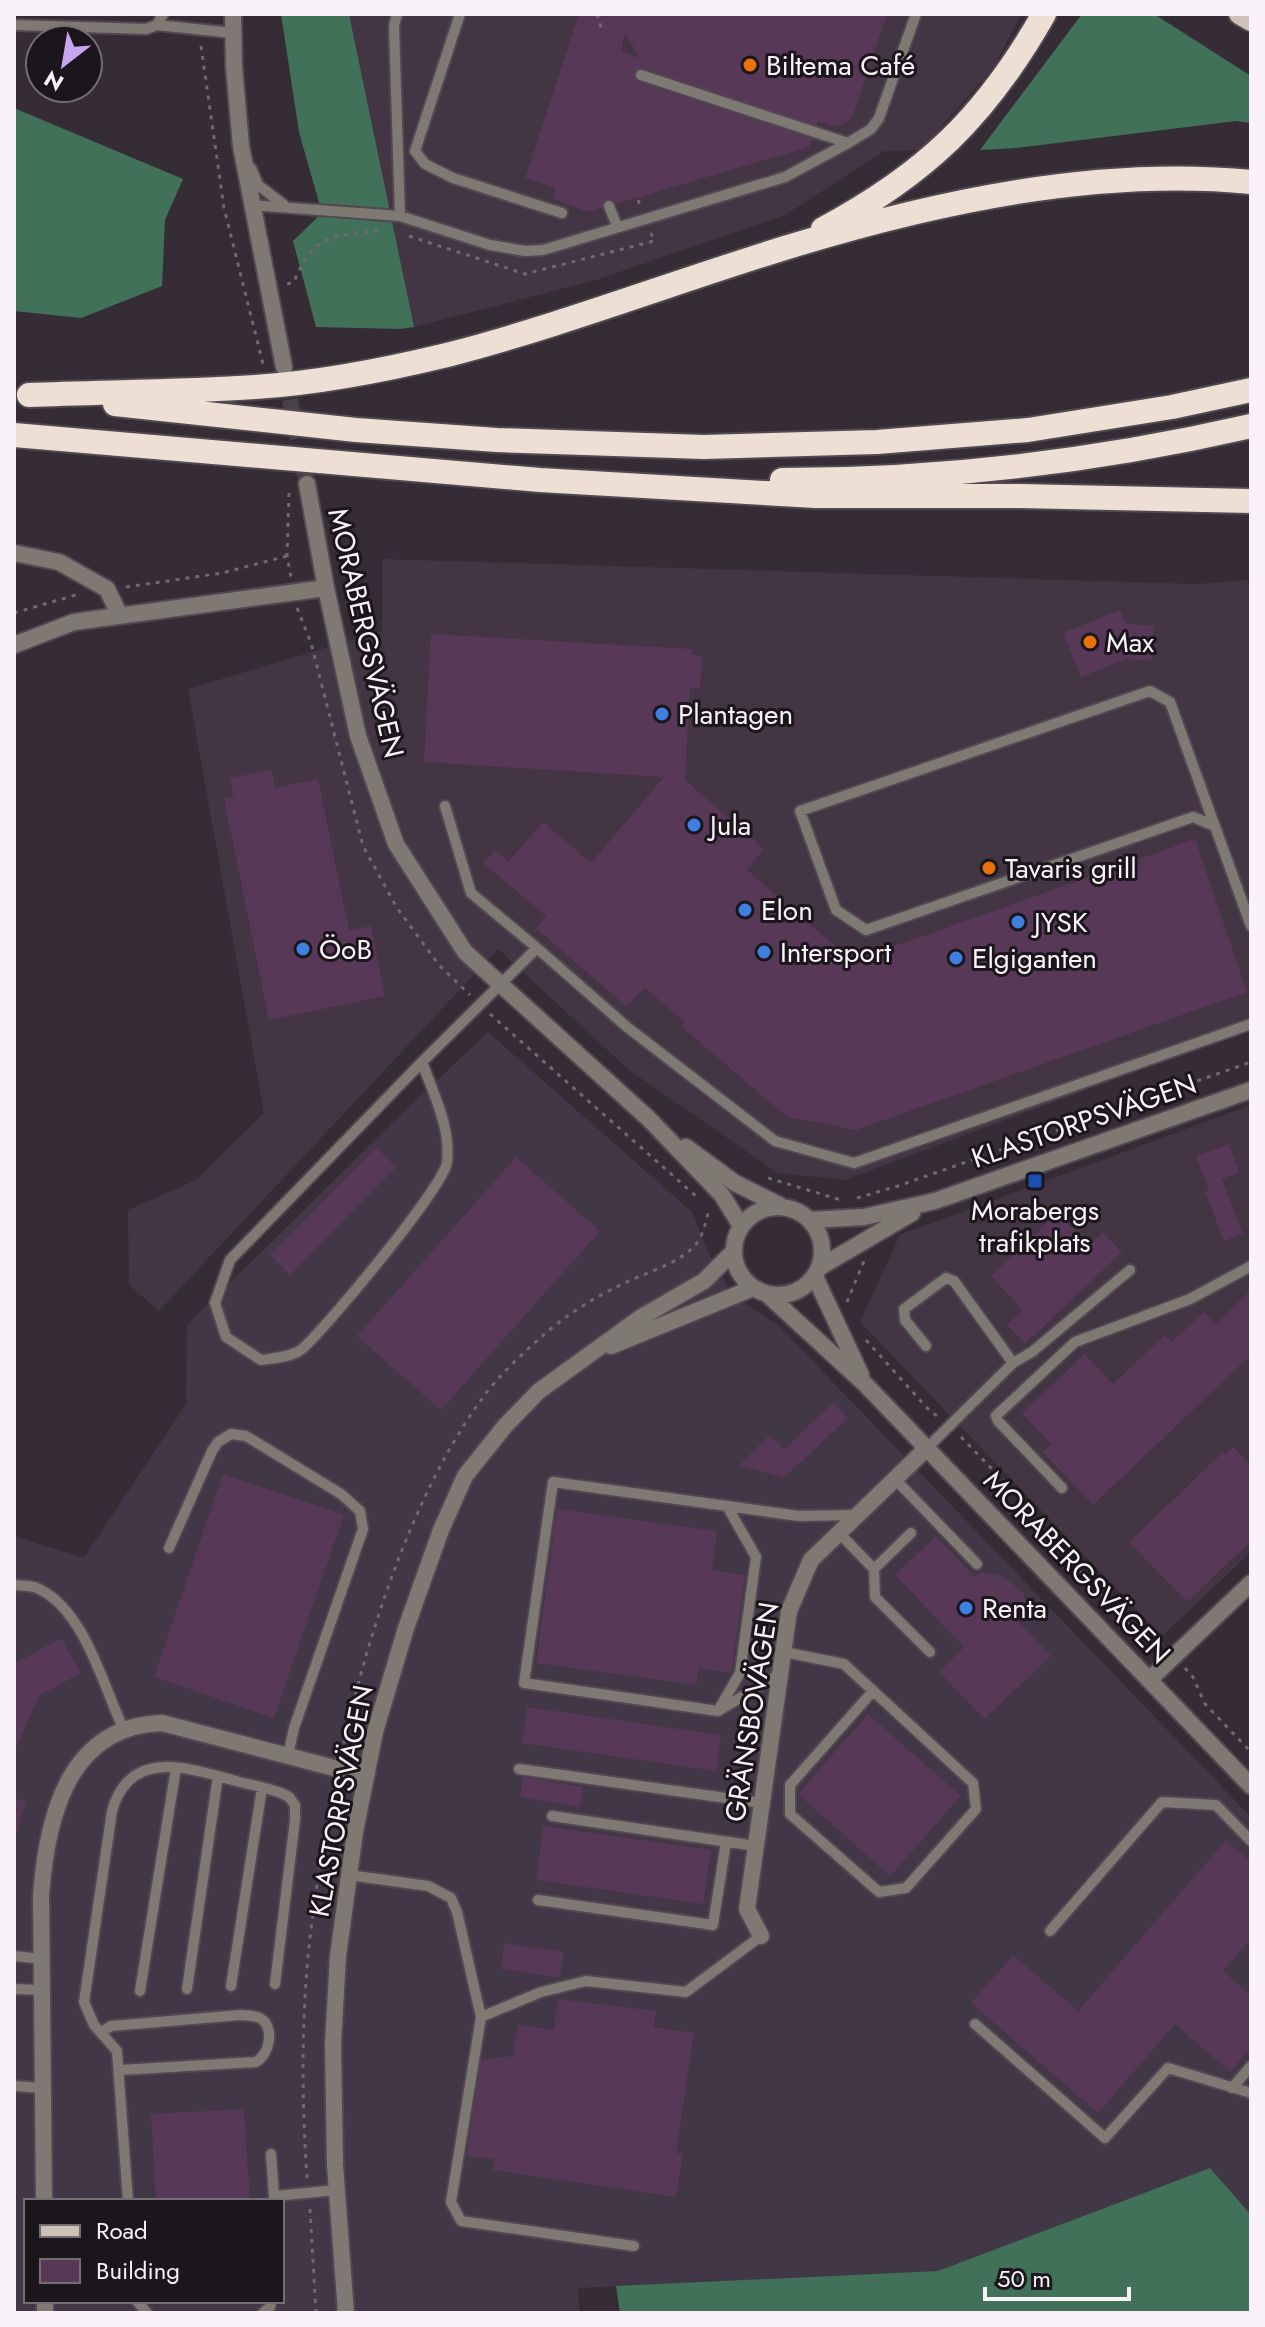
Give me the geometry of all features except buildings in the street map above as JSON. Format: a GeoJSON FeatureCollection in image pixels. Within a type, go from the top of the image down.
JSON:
{"type":"FeatureCollection","features":[{"type":"Feature","properties":{"kind":"highway"},"geometry":{"type":"LineString","coordinates":[[789,247],[893,187],[959,132],[999,85],[1044,14]]}},
{"type":"Feature","properties":{"kind":"highway"},"geometry":{"type":"LineString","coordinates":[[22,395],[258,387],[357,373],[444,355],[522,334],[789,247],[918,212],[1071,183],[1141,177],[1251,182]]}},
{"type":"Feature","properties":{"kind":"highway"},"geometry":{"type":"LineString","coordinates":[[22,395],[356,430],[497,440],[704,447],[877,442],[1028,430],[1172,407],[1251,390]]}},
{"type":"Feature","properties":{"kind":"highway"},"geometry":{"type":"LineString","coordinates":[[540,480],[789,480],[1014,467],[1162,446],[1251,426]]}},
{"type":"Feature","properties":{"kind":"highway"},"geometry":{"type":"LineString","coordinates":[[14,435],[540,480],[816,496],[1251,501]]}},
{"type":"Feature","properties":{"kind":"main road"},"geometry":{"type":"LineString","coordinates":[[1239,14],[1251,21]]}},
{"type":"Feature","properties":{"kind":"street"},"geometry":{"type":"LineString","coordinates":[[233,14],[241,146],[250,205],[284,367]]}},
{"type":"Feature","properties":{"kind":"street","name":"MORABERGSVÄGEN"},"geometry":{"type":"LineString","coordinates":[[307,484],[358,736],[396,844],[465,952],[649,1119],[722,1195],[741,1226]]}},
{"type":"Feature","properties":{"kind":"street"},"geometry":{"type":"LineString","coordinates":[[14,553],[59,562],[107,589],[120,616]]}},
{"type":"Feature","properties":{"kind":"street"},"geometry":{"type":"LineString","coordinates":[[14,645],[74,622],[326,588]]}},
{"type":"Feature","properties":{"kind":"street","name":"KLASTORPSVÄGEN"},"geometry":{"type":"LineString","coordinates":[[811,1220],[864,1217],[935,1201],[1251,1090]]}},
{"type":"Feature","properties":{"kind":"street","name":"MORABERGSVÄGEN"},"geometry":{"type":"LineString","coordinates":[[649,1119],[735,1183],[781,1206]]}},
{"type":"Feature","properties":{"kind":"street","name":"KLASTORPSVÄGEN"},"geometry":{"type":"LineString","coordinates":[[817,1272],[880,1229],[935,1201]]}},
{"type":"Feature","properties":{"kind":"street"},"geometry":{"type":"LineString","coordinates":[[781,1206],[797,1210],[811,1220],[822,1242],[817,1272],[797,1291],[782,1295],[760,1291],[742,1277],[734,1251],[741,1226],[757,1212],[781,1206]]}},
{"type":"Feature","properties":{"kind":"street","name":"KLASTORPSVÄGEN"},"geometry":{"type":"LineString","coordinates":[[346,2313],[337,2190],[333,2044],[338,1956],[375,1732],[406,1628],[441,1530],[465,1476],[505,1426],[539,1391],[640,1318],[704,1281],[734,1251]]}},
{"type":"Feature","properties":{"kind":"street","name":"MORABERGSVÄGEN"},"geometry":{"type":"LineString","coordinates":[[817,1272],[865,1384]]}},
{"type":"Feature","properties":{"kind":"street","name":"MORABERGSVÄGEN"},"geometry":{"type":"LineString","coordinates":[[760,1291],[865,1384],[1251,1786]]}},
{"type":"Feature","properties":{"kind":"street","name":"KLASTORPSVÄGEN"},"geometry":{"type":"LineString","coordinates":[[580,1359],[760,1291]]}},
{"type":"Feature","properties":{"kind":"street","name":"GRÄNSBOVÄGEN"},"geometry":{"type":"LineString","coordinates":[[761,1936],[747,1909],[789,1611],[811,1560],[927,1448]]}},
{"type":"Feature","properties":{"kind":"street"},"geometry":{"type":"LineString","coordinates":[[1149,1680],[1251,1583]]}},
{"type":"Feature","properties":{"kind":"street"},"geometry":{"type":"LineString","coordinates":[[44,2199],[44,1853],[54,1816],[77,1768],[104,1738],[123,1728],[170,1724],[338,1769],[367,1773]]}},
{"type":"Feature","properties":{"kind":"lane"},"geometry":{"type":"LineString","coordinates":[[157,25],[163,14]]}},
{"type":"Feature","properties":{"kind":"lane"},"geometry":{"type":"LineString","coordinates":[[395,14],[400,216]]}},
{"type":"Feature","properties":{"kind":"lane"},"geometry":{"type":"LineString","coordinates":[[460,14],[415,151],[425,164],[453,178],[562,213]]}},
{"type":"Feature","properties":{"kind":"lane"},"geometry":{"type":"LineString","coordinates":[[250,205],[400,216],[490,245],[525,251],[543,250],[785,177],[871,129],[879,118],[916,14]]}},
{"type":"Feature","properties":{"kind":"lane"},"geometry":{"type":"LineString","coordinates":[[14,25],[146,29],[157,25],[233,33]]}},
{"type":"Feature","properties":{"kind":"lane"},"geometry":{"type":"LineString","coordinates":[[641,75],[848,143]]}},
{"type":"Feature","properties":{"kind":"lane"},"geometry":{"type":"LineString","coordinates":[[241,146],[258,185],[276,201],[293,210]]}},
{"type":"Feature","properties":{"kind":"lane"},"geometry":{"type":"LineString","coordinates":[[609,206],[617,226]]}},
{"type":"Feature","properties":{"kind":"lane"},"geometry":{"type":"LineString","coordinates":[[1215,826],[1193,817],[866,930],[836,910],[800,811],[1150,691],[1170,702],[1215,826],[1251,926]]}},
{"type":"Feature","properties":{"kind":"lane"},"geometry":{"type":"LineString","coordinates":[[445,806],[471,893],[627,1027],[775,1141],[854,1163],[1251,1024]]}},
{"type":"Feature","properties":{"kind":"lane"},"geometry":{"type":"LineString","coordinates":[[422,1062],[445,1124],[447,1164],[423,1204],[369,1273],[299,1352],[261,1360],[226,1337],[215,1303],[230,1260],[422,1062],[537,948]]}},
{"type":"Feature","properties":{"kind":"lane"},"geometry":{"type":"LineString","coordinates":[[1062,1488],[996,1416],[1075,1342],[1190,1299],[1251,1266]]}},
{"type":"Feature","properties":{"kind":"lane"},"geometry":{"type":"LineString","coordinates":[[927,1448],[1013,1363],[1032,1352],[1130,1270]]}},
{"type":"Feature","properties":{"kind":"lane"},"geometry":{"type":"LineString","coordinates":[[926,1346],[905,1320],[904,1309],[946,1278],[954,1281],[1013,1363]]}},
{"type":"Feature","properties":{"kind":"lane"},"geometry":{"type":"LineString","coordinates":[[169,1548],[212,1451],[218,1442],[231,1434],[246,1436],[341,1494],[360,1511],[363,1529],[294,1728],[288,1755]]}},
{"type":"Feature","properties":{"kind":"lane"},"geometry":{"type":"LineString","coordinates":[[895,1479],[977,1564]]}},
{"type":"Feature","properties":{"kind":"lane"},"geometry":{"type":"LineString","coordinates":[[780,1674],[718,1711],[524,1683],[553,1482],[799,1516],[858,1515]]}},
{"type":"Feature","properties":{"kind":"lane"},"geometry":{"type":"LineString","coordinates":[[718,1711],[740,1673],[756,1557],[727,1506]]}},
{"type":"Feature","properties":{"kind":"lane"},"geometry":{"type":"LineString","coordinates":[[839,1533],[874,1569],[875,1597],[930,1652]]}},
{"type":"Feature","properties":{"kind":"lane"},"geometry":{"type":"LineString","coordinates":[[874,1569],[911,1533]]}},
{"type":"Feature","properties":{"kind":"lane"},"geometry":{"type":"LineString","coordinates":[[14,1585],[36,1587],[54,1597],[67,1611],[90,1652],[123,1728]]}},
{"type":"Feature","properties":{"kind":"lane"},"geometry":{"type":"LineString","coordinates":[[784,1652],[844,1664],[973,1783],[976,1809],[906,1888],[879,1892],[790,1814],[790,1785],[873,1691]]}},
{"type":"Feature","properties":{"kind":"lane"},"geometry":{"type":"LineString","coordinates":[[128,2199],[117,2051],[87,2013],[84,2002],[116,1797],[131,1778],[157,1767],[176,1768],[284,1794],[295,1805],[275,1984]]}},
{"type":"Feature","properties":{"kind":"lane"},"geometry":{"type":"LineString","coordinates":[[140,1991],[176,1768]]}},
{"type":"Feature","properties":{"kind":"lane"},"geometry":{"type":"LineString","coordinates":[[519,1769],[762,1803]]}},
{"type":"Feature","properties":{"kind":"lane"},"geometry":{"type":"LineString","coordinates":[[187,1989],[218,1776]]}},
{"type":"Feature","properties":{"kind":"lane"},"geometry":{"type":"LineString","coordinates":[[231,1986],[262,1788]]}},
{"type":"Feature","properties":{"kind":"lane"},"geometry":{"type":"LineString","coordinates":[[1050,1931],[1162,1802],[1216,1805],[1251,1841]]}},
{"type":"Feature","properties":{"kind":"lane"},"geometry":{"type":"LineString","coordinates":[[552,1816],[756,1846]]}},
{"type":"Feature","properties":{"kind":"lane"},"geometry":{"type":"LineString","coordinates":[[538,1900],[713,1925],[726,1842]]}},
{"type":"Feature","properties":{"kind":"lane"},"geometry":{"type":"LineString","coordinates":[[349,1875],[428,1886],[451,1898],[457,1912],[481,2017],[451,2202],[461,2221],[634,2246]]}},
{"type":"Feature","properties":{"kind":"lane"},"geometry":{"type":"LineString","coordinates":[[481,2017],[541,1992],[586,1981],[686,1992],[761,1936]]}},
{"type":"Feature","properties":{"kind":"lane"},"geometry":{"type":"LineString","coordinates":[[14,1956],[42,1959]]}},
{"type":"Feature","properties":{"kind":"lane"},"geometry":{"type":"LineString","coordinates":[[14,1989],[42,1990]]}},
{"type":"Feature","properties":{"kind":"lane"},"geometry":{"type":"LineString","coordinates":[[101,2032],[111,2026],[240,2015],[255,2016],[267,2026],[269,2046],[263,2058],[256,2062],[120,2070]]}},
{"type":"Feature","properties":{"kind":"lane"},"geometry":{"type":"LineString","coordinates":[[975,2024],[1105,2138],[1168,2068],[1251,2093]]}},
{"type":"Feature","properties":{"kind":"lane"},"geometry":{"type":"LineString","coordinates":[[1232,2088],[1251,2066]]}},
{"type":"Feature","properties":{"kind":"lane"},"geometry":{"type":"LineString","coordinates":[[14,2086],[43,2088]]}},
{"type":"Feature","properties":{"kind":"lane"},"geometry":{"type":"LineString","coordinates":[[271,2154],[274,2198],[337,2190]]}},
{"type":"Feature","properties":{"kind":"path"},"geometry":{"type":"LineString","coordinates":[[597,14],[602,30]]}},
{"type":"Feature","properties":{"kind":"path"},"geometry":{"type":"LineString","coordinates":[[199,30],[224,208],[263,364]]}},
{"type":"Feature","properties":{"kind":"path"},"geometry":{"type":"LineString","coordinates":[[14,613],[107,589],[222,573],[287,556],[289,487]]}},
{"type":"Feature","properties":{"kind":"path"},"geometry":{"type":"LineString","coordinates":[[857,1198],[1251,1062]]}},
{"type":"Feature","properties":{"kind":"path"},"geometry":{"type":"LineString","coordinates":[[735,1183],[748,1171],[844,1201]]}},
{"type":"Feature","properties":{"kind":"path"},"geometry":{"type":"LineString","coordinates":[[316,2313],[303,2069],[312,1916],[338,1769],[356,1692],[392,1579],[435,1475],[459,1432],[502,1375],[554,1326],[619,1285],[684,1255],[698,1241],[709,1208],[722,1195]]}},
{"type":"Feature","properties":{"kind":"path"},"geometry":{"type":"LineString","coordinates":[[858,1331],[927,1408],[950,1426],[1018,1496],[1046,1535],[1130,1625],[1158,1640],[1174,1656],[1193,1677],[1205,1704],[1251,1752]]}},
{"type":"Feature","properties":{"kind":"shaded area"},"geometry":{"type":"Polygon","coordinates":[[[349,14],[1021,14],[995,65],[921,150],[884,151],[785,215],[593,281],[414,327],[349,14]]]}},
{"type":"Feature","properties":{"kind":"shaded area"},"geometry":{"type":"Polygon","coordinates":[[[382,559],[1195,584],[1251,580],[1251,1028],[845,1180],[778,1173],[629,1070],[498,949],[159,1311],[129,1285],[128,1210],[196,1180],[264,1113],[188,689],[382,631],[382,559]]]}},
{"type":"Feature","properties":{"kind":"shaded area"},"geometry":{"type":"Polygon","coordinates":[[[488,1032],[692,1212],[709,1254],[733,1295],[779,1326],[1251,1817],[1251,2215],[1210,2168],[938,2271],[578,2288],[580,2313],[14,2313],[14,1536],[84,1558],[186,1404],[187,1325],[488,1032]]]}},
{"type":"Feature","properties":{"kind":"shaded area"},"geometry":{"type":"Polygon","coordinates":[[[1251,1105],[1251,1552],[1162,1636],[860,1322],[900,1235],[1251,1105]]]}},
{"type":"Feature","properties":{"kind":"green space"},"geometry":{"type":"Polygon","coordinates":[[[281,14],[349,14],[414,327],[316,327],[293,241],[322,213],[299,132],[281,14]]]}},
{"type":"Feature","properties":{"kind":"green space"},"geometry":{"type":"Polygon","coordinates":[[[1082,14],[1154,14],[1251,76],[1251,123],[1236,121],[980,150],[1082,14]]]}},
{"type":"Feature","properties":{"kind":"green space"},"geometry":{"type":"Polygon","coordinates":[[[14,108],[183,179],[165,220],[162,286],[81,318],[14,311],[14,108]]]}},
{"type":"Feature","properties":{"kind":"green space"},"geometry":{"type":"Polygon","coordinates":[[[1210,2168],[1251,2215],[1251,2313],[620,2313],[616,2286],[938,2271],[1210,2168]]]}},
{"type":"Feature","properties":{"kind":"tunnel"},"geometry":{"type":"LineString","coordinates":[[285,376],[307,484]]}},
{"type":"Feature","properties":{"kind":"place","name":"Biltema Café"},"geometry":{"type":"Point","coordinates":[750,65]}},
{"type":"Feature","properties":{"kind":"place","name":"Max"},"geometry":{"type":"Point","coordinates":[1090,642]}},
{"type":"Feature","properties":{"kind":"place","name":"Plantagen"},"geometry":{"type":"Point","coordinates":[662,714]}},
{"type":"Feature","properties":{"kind":"place","name":"Jula"},"geometry":{"type":"Point","coordinates":[694,825]}},
{"type":"Feature","properties":{"kind":"place","name":"Tavaris grill"},"geometry":{"type":"Point","coordinates":[989,868]}},
{"type":"Feature","properties":{"kind":"place","name":"Elon"},"geometry":{"type":"Point","coordinates":[745,910]}},
{"type":"Feature","properties":{"kind":"place","name":"JYSK"},"geometry":{"type":"Point","coordinates":[1018,922]}},
{"type":"Feature","properties":{"kind":"place","name":"ÖoB"},"geometry":{"type":"Point","coordinates":[303,949]}},
{"type":"Feature","properties":{"kind":"place","name":"Intersport"},"geometry":{"type":"Point","coordinates":[764,952]}},
{"type":"Feature","properties":{"kind":"place","name":"Elgiganten"},"geometry":{"type":"Point","coordinates":[956,958]}},
{"type":"Feature","properties":{"kind":"place","name":"Morabergs trafikplats"},"geometry":{"type":"Point","coordinates":[1035,1181]}},
{"type":"Feature","properties":{"kind":"place","name":"Renta"},"geometry":{"type":"Point","coordinates":[966,1608]}}]}
